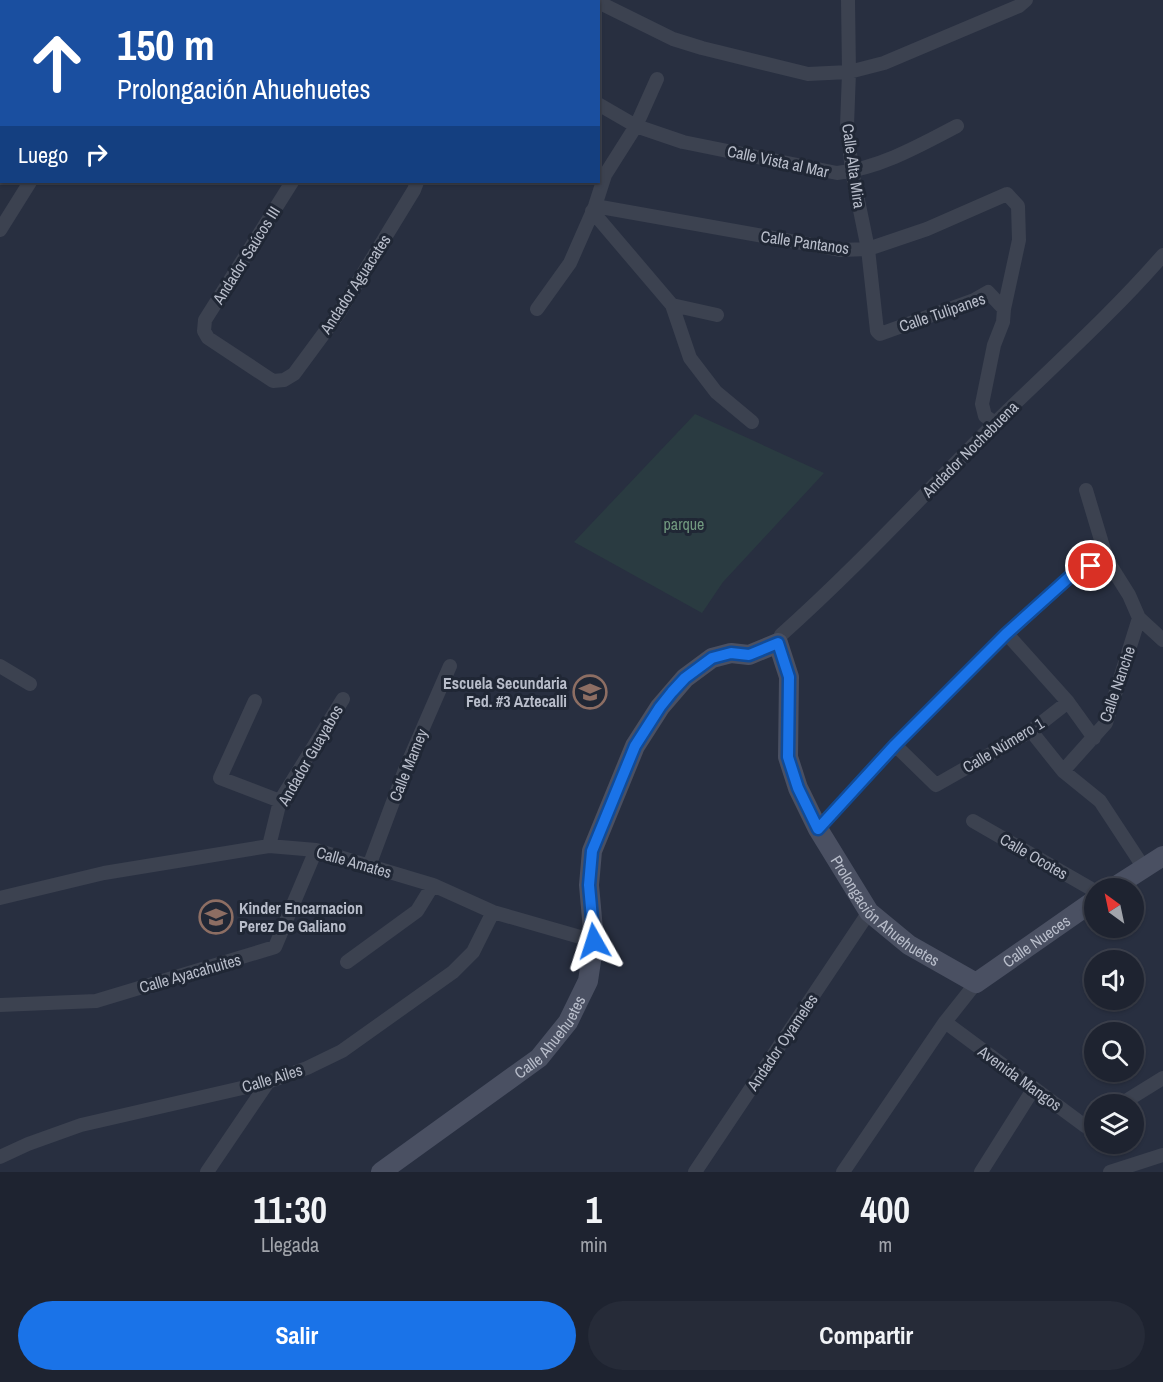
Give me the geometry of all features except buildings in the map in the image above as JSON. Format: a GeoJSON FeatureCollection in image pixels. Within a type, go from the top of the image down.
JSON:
{"type":"FeatureCollection","features":[{"type":"Feature","properties":{"kind":"main road","name":"Calle Ahuehuetes"},"geometry":{"type":"LineString","coordinates":[[381,1172],[538,1058],[568,1022],[588,981],[594,941],[589,885],[592,851],[635,746],[660,707],[685,678],[712,658],[731,653],[749,655],[778,643]]}},
{"type":"Feature","properties":{"kind":"main road","name":"Prolongación Ahuehuetes"},"geometry":{"type":"LineString","coordinates":[[778,643],[789,677],[788,757],[798,788],[818,829],[869,912],[909,945],[976,982]]}},
{"type":"Feature","properties":{"kind":"main road"},"geometry":{"type":"LineString","coordinates":[[1128,878],[1163,856]]}},
{"type":"Feature","properties":{"kind":"main road","name":"Calle Nueces"},"geometry":{"type":"LineString","coordinates":[[976,982],[1084,908]]}},
{"type":"Feature","properties":{"kind":"street","name":"Calle Alta Mira"},"geometry":{"type":"LineString","coordinates":[[848,0],[847,126],[852,171],[868,249],[877,331]]}},
{"type":"Feature","properties":{"kind":"street"},"geometry":{"type":"LineString","coordinates":[[600,3],[674,39],[808,74],[849,72],[884,63],[1019,6],[1026,0]]}},
{"type":"Feature","properties":{"kind":"street"},"geometry":{"type":"LineString","coordinates":[[537,309],[570,263],[605,175],[636,126],[657,79]]}},
{"type":"Feature","properties":{"kind":"street","name":"Calle Vista al Mar"},"geometry":{"type":"LineString","coordinates":[[600,105],[636,126],[683,142],[837,173],[852,171],[908,152],[957,126]]}},
{"type":"Feature","properties":{"kind":"street"},"geometry":{"type":"LineString","coordinates":[[0,230],[29,183]]}},
{"type":"Feature","properties":{"kind":"street","name":"Andador Saúcos III"},"geometry":{"type":"LineString","coordinates":[[284,380],[273,381],[208,338],[204,331],[205,320],[291,183]]}},
{"type":"Feature","properties":{"kind":"street","name":"Andador Aguacates"},"geometry":{"type":"LineString","coordinates":[[284,380],[294,375],[339,313],[417,183]]}},
{"type":"Feature","properties":{"kind":"street","name":"Calle Pantanos"},"geometry":{"type":"LineString","coordinates":[[593,208],[841,250],[868,249],[927,229],[1007,194],[1018,206],[1019,240],[1004,309]]}},
{"type":"Feature","properties":{"kind":"street"},"geometry":{"type":"LineString","coordinates":[[593,208],[672,305],[690,358],[716,392],[752,422]]}},
{"type":"Feature","properties":{"kind":"street","name":"Andador Nochebuena"},"geometry":{"type":"LineString","coordinates":[[778,643],[781,636],[828,593],[995,423],[1133,290],[1163,255]]}},
{"type":"Feature","properties":{"kind":"street","name":"Calle Tulipanes"},"geometry":{"type":"LineString","coordinates":[[877,331],[880,334],[974,300],[988,292],[1004,309]]}},
{"type":"Feature","properties":{"kind":"street"},"geometry":{"type":"LineString","coordinates":[[672,305],[717,315]]}},
{"type":"Feature","properties":{"kind":"street"},"geometry":{"type":"LineString","coordinates":[[995,423],[985,416],[982,404],[994,345],[1003,322],[1004,309]]}},
{"type":"Feature","properties":{"kind":"street"},"geometry":{"type":"LineString","coordinates":[[1086,490],[1107,560],[1129,595],[1139,618],[1163,640]]}},
{"type":"Feature","properties":{"kind":"street"},"geometry":{"type":"LineString","coordinates":[[818,829],[895,745],[1006,634],[1075,572],[1107,560]]}},
{"type":"Feature","properties":{"kind":"street","name":"Calle Nanche"},"geometry":{"type":"LineString","coordinates":[[1063,771],[1106,723],[1139,618]]}},
{"type":"Feature","properties":{"kind":"street"},"geometry":{"type":"LineString","coordinates":[[1006,634],[1068,702],[1094,738]]}},
{"type":"Feature","properties":{"kind":"street"},"geometry":{"type":"LineString","coordinates":[[0,666],[30,684]]}},
{"type":"Feature","properties":{"kind":"street","name":"Calle Mamey"},"geometry":{"type":"LineString","coordinates":[[369,866],[406,767],[450,666]]}},
{"type":"Feature","properties":{"kind":"street","name":"Andador Guayabos"},"geometry":{"type":"LineString","coordinates":[[269,846],[280,801],[343,699]]}},
{"type":"Feature","properties":{"kind":"street"},"geometry":{"type":"LineString","coordinates":[[255,701],[220,778],[280,801]]}},
{"type":"Feature","properties":{"kind":"street","name":"Calle Número 1"},"geometry":{"type":"LineString","coordinates":[[895,745],[936,785],[1031,732],[1068,702]]}},
{"type":"Feature","properties":{"kind":"street"},"geometry":{"type":"LineString","coordinates":[[1031,732],[1063,771],[1100,801],[1144,868]]}},
{"type":"Feature","properties":{"kind":"street","name":"Calle Ocotes"},"geometry":{"type":"LineString","coordinates":[[973,820],[1084,885]]}},
{"type":"Feature","properties":{"kind":"street","name":"Calle Amates"},"geometry":{"type":"LineString","coordinates":[[0,898],[104,873],[269,846],[316,850],[433,885],[493,912],[594,941]]}},
{"type":"Feature","properties":{"kind":"street","name":"Calle Ayacahuites"},"geometry":{"type":"LineString","coordinates":[[0,1005],[96,1001],[274,947],[316,850]]}},
{"type":"Feature","properties":{"kind":"street"},"geometry":{"type":"LineString","coordinates":[[347,962],[417,911],[433,885]]}},
{"type":"Feature","properties":{"kind":"street","name":"Calle Ailes"},"geometry":{"type":"LineString","coordinates":[[0,1157],[28,1143],[81,1125],[268,1082],[307,1068],[342,1050],[453,972],[473,952],[493,912]]}},
{"type":"Feature","properties":{"kind":"street","name":"Andador Oyameles"},"geometry":{"type":"LineString","coordinates":[[695,1172],[869,912]]}},
{"type":"Feature","properties":{"kind":"street"},"geometry":{"type":"LineString","coordinates":[[843,1172],[945,1022],[976,982]]}},
{"type":"Feature","properties":{"kind":"street","name":"Avenida Mangos"},"geometry":{"type":"LineString","coordinates":[[945,1022],[1084,1125]]}},
{"type":"Feature","properties":{"kind":"street"},"geometry":{"type":"LineString","coordinates":[[1137,1094],[1163,1078]]}},
{"type":"Feature","properties":{"kind":"street"},"geometry":{"type":"LineString","coordinates":[[207,1172],[268,1082]]}},
{"type":"Feature","properties":{"kind":"street"},"geometry":{"type":"LineString","coordinates":[[981,1172],[1034,1088]]}},
{"type":"Feature","properties":{"kind":"street"},"geometry":{"type":"LineString","coordinates":[[1110,1172],[1163,1155]]}},
{"type":"Feature","properties":{"kind":"green space","name":"parque"},"geometry":{"type":"Polygon","coordinates":[[[695,414],[824,473],[723,582],[702,613],[574,542],[695,414]]]}},
{"type":"Feature","properties":{"kind":"place","name":"Escuela Secundaria Fed. #3 Aztecalli"},"geometry":{"type":"Point","coordinates":[590,692]}},
{"type":"Feature","properties":{"kind":"place","name":"Kinder Encarnacion Perez De Galiano"},"geometry":{"type":"Point","coordinates":[216,917]}},
{"type":"Feature","properties":{"kind":"route"},"geometry":{"type":"LineString","coordinates":[[594,941],[589,885],[592,851],[635,746],[660,707],[685,678],[712,658],[731,653],[749,655],[778,643],[789,677],[788,757],[798,788],[818,829],[895,745],[1006,634],[1075,572],[1091,566]]}}]}
